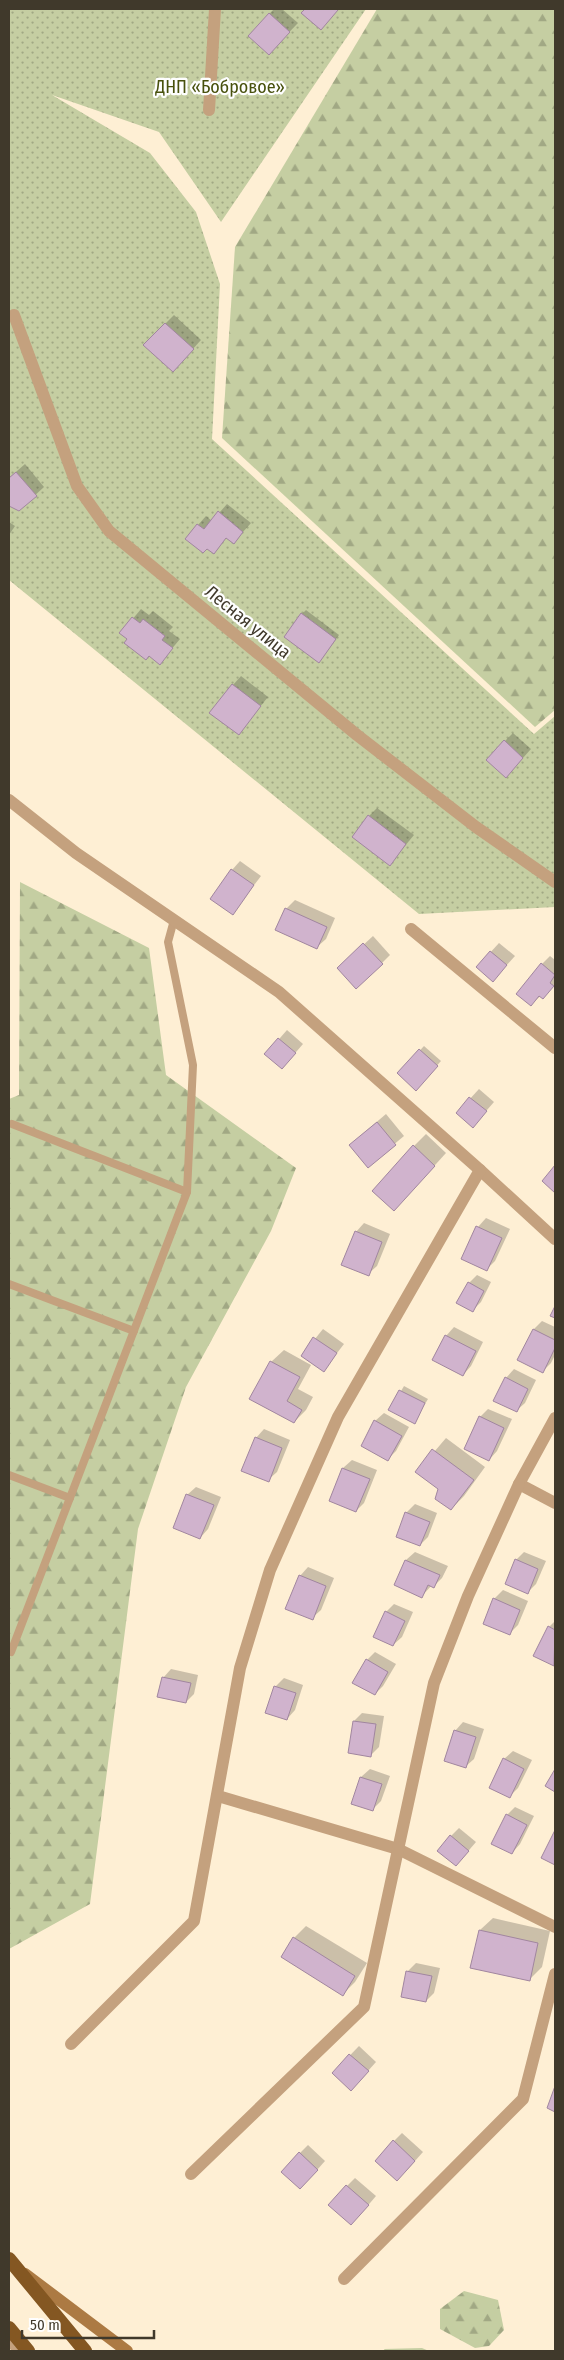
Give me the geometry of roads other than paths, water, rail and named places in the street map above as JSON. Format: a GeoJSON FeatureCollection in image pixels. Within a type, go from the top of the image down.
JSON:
{"type":"FeatureCollection","features":[{"type":"Feature","properties":{"kind":"highway"},"geometry":{"type":"LineString","coordinates":[[11,2262],[85,2351]]}},
{"type":"Feature","properties":{"kind":"highway"},"geometry":{"type":"LineString","coordinates":[[9,2328],[28,2351]]}},
{"type":"Feature","properties":{"kind":"main road"},"geometry":{"type":"LineString","coordinates":[[11,2262],[127,2351]]}},
{"type":"Feature","properties":{"kind":"street"},"geometry":{"type":"LineString","coordinates":[[209,110],[215,9]]}},
{"type":"Feature","properties":{"kind":"street","name":"Лесная улица"},"geometry":{"type":"LineString","coordinates":[[14,315],[77,486],[109,530],[357,735],[476,827],[555,882]]}},
{"type":"Feature","properties":{"kind":"street"},"geometry":{"type":"LineString","coordinates":[[9,800],[76,853],[279,992],[555,1239]]}},
{"type":"Feature","properties":{"kind":"street"},"geometry":{"type":"LineString","coordinates":[[411,928],[555,1048]]}},
{"type":"Feature","properties":{"kind":"street"},"geometry":{"type":"LineString","coordinates":[[71,2044],[194,1921],[240,1668],[270,1570],[338,1417],[480,1170]]}},
{"type":"Feature","properties":{"kind":"street"},"geometry":{"type":"LineString","coordinates":[[191,2174],[364,2007],[434,1683],[468,1596],[519,1484],[555,1418]]}},
{"type":"Feature","properties":{"kind":"street"},"geometry":{"type":"LineString","coordinates":[[519,1484],[555,1503]]}},
{"type":"Feature","properties":{"kind":"street"},"geometry":{"type":"LineString","coordinates":[[218,1796],[398,1849],[555,1927]]}},
{"type":"Feature","properties":{"kind":"street"},"geometry":{"type":"LineString","coordinates":[[344,2280],[523,2099],[555,1974]]}},
{"type":"Feature","properties":{"kind":"street"},"geometry":{"type":"LineString","coordinates":[[9,2341],[23,2351]]}},
{"type":"Feature","properties":{"kind":"lane"},"geometry":{"type":"LineString","coordinates":[[11,1652],[188,1192],[193,1065],[168,942],[174,920]]}},
{"type":"Feature","properties":{"kind":"lane"},"geometry":{"type":"LineString","coordinates":[[12,1124],[188,1192]]}},
{"type":"Feature","properties":{"kind":"lane"},"geometry":{"type":"LineString","coordinates":[[9,1284],[134,1331]]}},
{"type":"Feature","properties":{"kind":"lane"},"geometry":{"type":"LineString","coordinates":[[9,1475],[70,1498]]}},
{"type":"Feature","properties":{"kind":"park label","name":"ДНП «Бобровое»"},"geometry":{"type":"Point","coordinates":[220,87]}}]}
